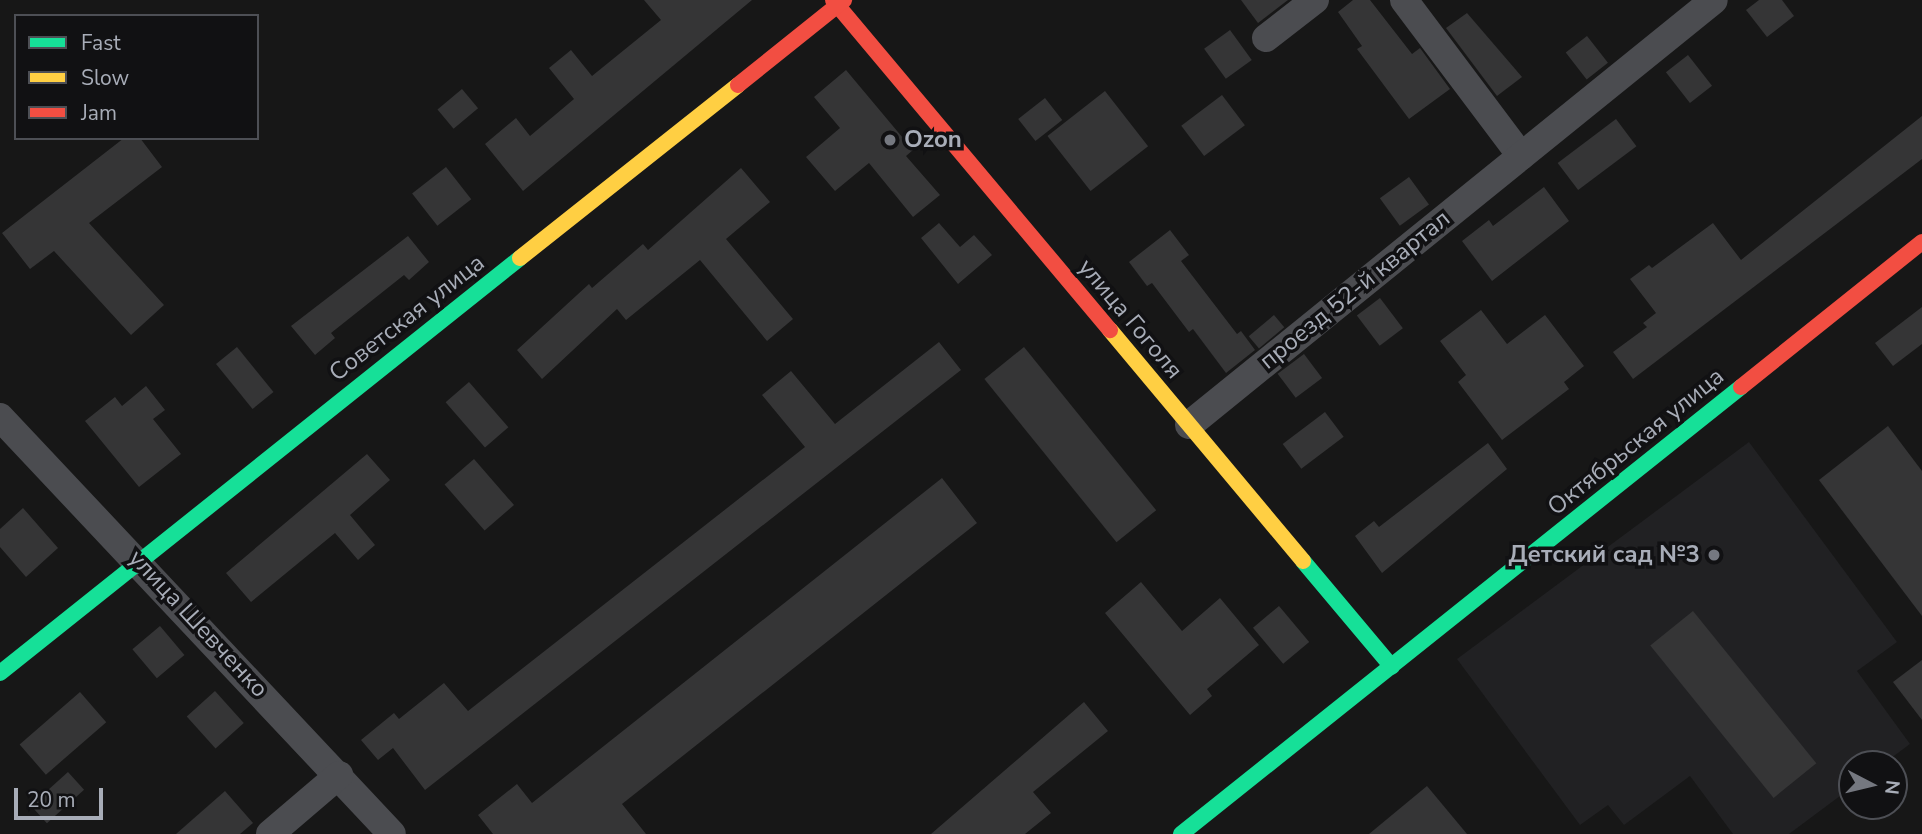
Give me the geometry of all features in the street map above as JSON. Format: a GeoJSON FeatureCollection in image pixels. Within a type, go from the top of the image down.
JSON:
{"type":"FeatureCollection","features":[{"type":"Feature","properties":{"kind":"street"},"geometry":{"type":"LineString","coordinates":[[1266,38],[1315,0]]}},
{"type":"Feature","properties":{"kind":"street"},"geometry":{"type":"LineString","coordinates":[[1404,0],[1521,156]]}},
{"type":"Feature","properties":{"kind":"street","name":"проезд 52-й квартал"},"geometry":{"type":"LineString","coordinates":[[1189,425],[1714,0]]}},
{"type":"Feature","properties":{"kind":"street","name":"улица Гоголя"},"geometry":{"type":"LineString","coordinates":[[838,2],[1392,667]]}},
{"type":"Feature","properties":{"kind":"street","name":"Советская улица"},"geometry":{"type":"LineString","coordinates":[[0,673],[838,2]]}},
{"type":"Feature","properties":{"kind":"street","name":"Октябрьская улица"},"geometry":{"type":"LineString","coordinates":[[1181,834],[1922,242]]}},
{"type":"Feature","properties":{"kind":"street","name":"улица Шевченко"},"geometry":{"type":"LineString","coordinates":[[0,417],[139,560],[392,834]]}},
{"type":"Feature","properties":{"kind":"street"},"geometry":{"type":"LineString","coordinates":[[270,834],[339,775]]}},
{"type":"Feature","properties":{"kind":"shaded area","name":"Детский сад №3"},"geometry":{"type":"Polygon","coordinates":[[[1749,442],[1897,642],[1857,671],[1910,744],[1902,750],[1838,750],[1838,797],[1789,834],[1733,834],[1690,776],[1624,825],[1608,805],[1580,825],[1457,659],[1749,442]]]}},
{"type":"Feature","properties":{"kind":"building"},"geometry":{"type":"Polygon","coordinates":[[[644,0],[752,0],[523,191],[485,144],[516,118],[530,136],[574,99],[549,68],[571,50],[592,76],[661,20],[644,0]]]}},
{"type":"Feature","properties":{"kind":"building"},"geometry":{"type":"Polygon","coordinates":[[[1241,0],[1288,0],[1258,23],[1241,0]]]}},
{"type":"Feature","properties":{"kind":"building"},"geometry":{"type":"Polygon","coordinates":[[[1353,0],[1370,0],[1412,54],[1420,48],[1450,89],[1409,119],[1357,49],[1362,46],[1338,12],[1353,0]]]}},
{"type":"Feature","properties":{"kind":"building"},"geometry":{"type":"Polygon","coordinates":[[[1759,0],[1782,0],[1794,16],[1767,37],[1746,10],[1759,0]]]}},
{"type":"Feature","properties":{"kind":"building"},"geometry":{"type":"Polygon","coordinates":[[[1467,13],[1522,77],[1497,96],[1446,28],[1467,13]]]}},
{"type":"Feature","properties":{"kind":"building"},"geometry":{"type":"Polygon","coordinates":[[[1230,30],[1252,60],[1226,79],[1204,49],[1230,30]]]}},
{"type":"Feature","properties":{"kind":"building"},"geometry":{"type":"Polygon","coordinates":[[[1587,36],[1608,63],[1587,79],[1566,53],[1587,36]]]}},
{"type":"Feature","properties":{"kind":"building"},"geometry":{"type":"Polygon","coordinates":[[[1688,55],[1712,86],[1690,103],[1666,72],[1688,55]]]}},
{"type":"Feature","properties":{"kind":"building"},"geometry":{"type":"Polygon","coordinates":[[[846,70],[913,150],[906,156],[940,195],[913,217],[869,163],[835,191],[806,157],[840,128],[814,97],[846,70]]]}},
{"type":"Feature","properties":{"kind":"building"},"geometry":{"type":"Polygon","coordinates":[[[462,89],[478,108],[454,129],[437,110],[462,89]]]}},
{"type":"Feature","properties":{"kind":"building"},"geometry":{"type":"Polygon","coordinates":[[[1105,91],[1148,146],[1091,191],[1047,136],[1105,91]]]}},
{"type":"Feature","properties":{"kind":"building"},"geometry":{"type":"Polygon","coordinates":[[[1222,95],[1245,125],[1204,156],[1181,126],[1222,95]]]}},
{"type":"Feature","properties":{"kind":"building"},"geometry":{"type":"Polygon","coordinates":[[[1045,98],[1062,120],[1035,141],[1018,119],[1045,98]]]}},
{"type":"Feature","properties":{"kind":"building"},"geometry":{"type":"Polygon","coordinates":[[[1922,116],[1922,159],[1633,379],[1613,352],[1647,327],[1643,323],[1656,313],[1630,279],[1649,265],[1652,268],[1713,223],[1741,260],[1922,116]]]}},
{"type":"Feature","properties":{"kind":"building"},"geometry":{"type":"Polygon","coordinates":[[[1616,119],[1636,146],[1578,190],[1558,163],[1616,119]]]}},
{"type":"Feature","properties":{"kind":"building"},"geometry":{"type":"Polygon","coordinates":[[[121,140],[142,140],[162,167],[89,223],[164,305],[131,335],[54,251],[30,269],[2,233],[121,140]]]}},
{"type":"Feature","properties":{"kind":"building"},"geometry":{"type":"Polygon","coordinates":[[[446,167],[471,199],[437,226],[412,193],[446,167]]]}},
{"type":"Feature","properties":{"kind":"building"},"geometry":{"type":"Polygon","coordinates":[[[741,168],[770,202],[726,239],[793,319],[767,341],[700,260],[626,320],[617,309],[542,379],[517,350],[589,284],[592,288],[643,244],[648,250],[741,168]]]}},
{"type":"Feature","properties":{"kind":"building"},"geometry":{"type":"Polygon","coordinates":[[[1409,177],[1429,205],[1400,226],[1380,198],[1409,177]]]}},
{"type":"Feature","properties":{"kind":"building"},"geometry":{"type":"Polygon","coordinates":[[[1544,187],[1569,221],[1492,281],[1462,241],[1489,220],[1493,226],[1544,187]]]}},
{"type":"Feature","properties":{"kind":"building"},"geometry":{"type":"Polygon","coordinates":[[[939,223],[960,247],[974,235],[992,255],[958,284],[921,238],[939,223]]]}},
{"type":"Feature","properties":{"kind":"building"},"geometry":{"type":"Polygon","coordinates":[[[1170,230],[1189,255],[1181,261],[1237,334],[1241,331],[1255,350],[1226,373],[1193,329],[1189,332],[1152,283],[1147,286],[1129,262],[1170,230]]]}},
{"type":"Feature","properties":{"kind":"building"},"geometry":{"type":"Polygon","coordinates":[[[408,236],[429,262],[409,280],[404,275],[331,333],[335,338],[315,355],[291,326],[408,236]]]}},
{"type":"Feature","properties":{"kind":"building"},"geometry":{"type":"Polygon","coordinates":[[[1380,298],[1403,328],[1380,346],[1357,315],[1380,298]]]}},
{"type":"Feature","properties":{"kind":"building"},"geometry":{"type":"Polygon","coordinates":[[[1922,307],[1922,344],[1893,366],[1875,343],[1922,307]]]}},
{"type":"Feature","properties":{"kind":"building"},"geometry":{"type":"Polygon","coordinates":[[[1481,310],[1507,344],[1545,315],[1584,366],[1564,382],[1569,389],[1502,440],[1458,382],[1466,375],[1440,341],[1481,310]]]}},
{"type":"Feature","properties":{"kind":"building"},"geometry":{"type":"Polygon","coordinates":[[[1274,315],[1284,327],[1259,348],[1249,336],[1274,315]]]}},
{"type":"Feature","properties":{"kind":"building"},"geometry":{"type":"Polygon","coordinates":[[[939,342],[961,370],[425,790],[393,748],[378,760],[361,740],[394,713],[399,719],[444,683],[468,711],[805,447],[762,395],[791,371],[835,424],[939,342]]]}},
{"type":"Feature","properties":{"kind":"building"},"geometry":{"type":"Polygon","coordinates":[[[237,347],[274,392],[253,409],[216,364],[237,347]]]}},
{"type":"Feature","properties":{"kind":"building"},"geometry":{"type":"Polygon","coordinates":[[[1024,347],[1156,510],[1117,542],[984,379],[1024,347]]]}},
{"type":"Feature","properties":{"kind":"building"},"geometry":{"type":"Polygon","coordinates":[[[1304,354],[1322,378],[1296,398],[1278,374],[1304,354]]]}},
{"type":"Feature","properties":{"kind":"building"},"geometry":{"type":"Polygon","coordinates":[[[469,382],[508,427],[485,448],[446,402],[469,382]]]}},
{"type":"Feature","properties":{"kind":"building"},"geometry":{"type":"Polygon","coordinates":[[[146,386],[165,410],[153,419],[181,454],[139,487],[85,421],[115,397],[122,406],[146,386]]]}},
{"type":"Feature","properties":{"kind":"building"},"geometry":{"type":"Polygon","coordinates":[[[1325,412],[1344,437],[1301,469],[1283,444],[1325,412]]]}},
{"type":"Feature","properties":{"kind":"building"},"geometry":{"type":"Polygon","coordinates":[[[1888,426],[1922,471],[1922,616],[1819,480],[1888,426]]]}},
{"type":"Feature","properties":{"kind":"building"},"geometry":{"type":"Polygon","coordinates":[[[1488,443],[1507,469],[1382,573],[1355,536],[1374,521],[1379,527],[1488,443]]]}},
{"type":"Feature","properties":{"kind":"building"},"geometry":{"type":"Polygon","coordinates":[[[367,454],[390,480],[350,515],[375,545],[358,560],[335,533],[251,602],[226,573],[367,454]]]}},
{"type":"Feature","properties":{"kind":"building"},"geometry":{"type":"Polygon","coordinates":[[[474,459],[514,505],[485,531],[445,485],[474,459]]]}},
{"type":"Feature","properties":{"kind":"building"},"geometry":{"type":"Polygon","coordinates":[[[942,478],[977,523],[622,804],[646,834],[493,834],[478,815],[517,784],[532,803],[942,478]]]}},
{"type":"Feature","properties":{"kind":"building"},"geometry":{"type":"Polygon","coordinates":[[[23,508],[58,548],[26,577],[0,547],[0,529],[23,508]]]}},
{"type":"Feature","properties":{"kind":"building"},"geometry":{"type":"Polygon","coordinates":[[[1141,582],[1182,631],[1220,598],[1259,645],[1207,689],[1212,696],[1190,715],[1105,613],[1141,582]]]}},
{"type":"Feature","properties":{"kind":"building"},"geometry":{"type":"Polygon","coordinates":[[[1279,606],[1309,642],[1283,664],[1253,628],[1279,606]]]}},
{"type":"Feature","properties":{"kind":"building"},"geometry":{"type":"Polygon","coordinates":[[[1693,611],[1816,763],[1774,798],[1650,646],[1693,611]]]}},
{"type":"Feature","properties":{"kind":"building"},"geometry":{"type":"Polygon","coordinates":[[[160,626],[184,655],[157,678],[132,649],[160,626]]]}},
{"type":"Feature","properties":{"kind":"building"},"geometry":{"type":"Polygon","coordinates":[[[1922,660],[1922,720],[1893,682],[1922,660]]]}},
{"type":"Feature","properties":{"kind":"building"},"geometry":{"type":"Polygon","coordinates":[[[215,691],[244,723],[216,748],[187,716],[215,691]]]}},
{"type":"Feature","properties":{"kind":"building"},"geometry":{"type":"Polygon","coordinates":[[[80,692],[106,722],[46,775],[20,744],[80,692]]]}},
{"type":"Feature","properties":{"kind":"building"},"geometry":{"type":"Polygon","coordinates":[[[1084,702],[1108,731],[1033,792],[1051,813],[1025,834],[931,834],[1084,702]]]}},
{"type":"Feature","properties":{"kind":"building"},"geometry":{"type":"Polygon","coordinates":[[[68,772],[84,790],[47,823],[31,805],[68,772]]]}},
{"type":"Feature","properties":{"kind":"building"},"geometry":{"type":"Polygon","coordinates":[[[1427,786],[1467,834],[1369,834],[1427,786]]]}},
{"type":"Feature","properties":{"kind":"building"},"geometry":{"type":"Polygon","coordinates":[[[225,791],[253,823],[240,834],[176,834],[225,791]]]}},
{"type":"Feature","properties":{"kind":"traffic: fast"},"geometry":{"type":"LineString","coordinates":[[0,673],[520,258]]}},
{"type":"Feature","properties":{"kind":"traffic: fast"},"geometry":{"type":"LineString","coordinates":[[1181,834],[1741,387]]}},
{"type":"Feature","properties":{"kind":"traffic: fast"},"geometry":{"type":"LineString","coordinates":[[1303,561],[1392,667]]}},
{"type":"Feature","properties":{"kind":"traffic: slow"},"geometry":{"type":"LineString","coordinates":[[520,258],[738,85]]}},
{"type":"Feature","properties":{"kind":"traffic: slow"},"geometry":{"type":"LineString","coordinates":[[1110,330],[1303,561]]}},
{"type":"Feature","properties":{"kind":"traffic: jam"},"geometry":{"type":"LineString","coordinates":[[833,0],[1110,330]]}},
{"type":"Feature","properties":{"kind":"traffic: jam"},"geometry":{"type":"LineString","coordinates":[[738,85],[844,0]]}},
{"type":"Feature","properties":{"kind":"traffic: jam"},"geometry":{"type":"LineString","coordinates":[[1741,387],[1922,242]]}},
{"type":"Feature","properties":{"kind":"place","name":"Ozon"},"geometry":{"type":"Point","coordinates":[890,140]}},
{"type":"Feature","properties":{"kind":"place","name":"Детский сад №3"},"geometry":{"type":"Point","coordinates":[1714,555]}}]}
